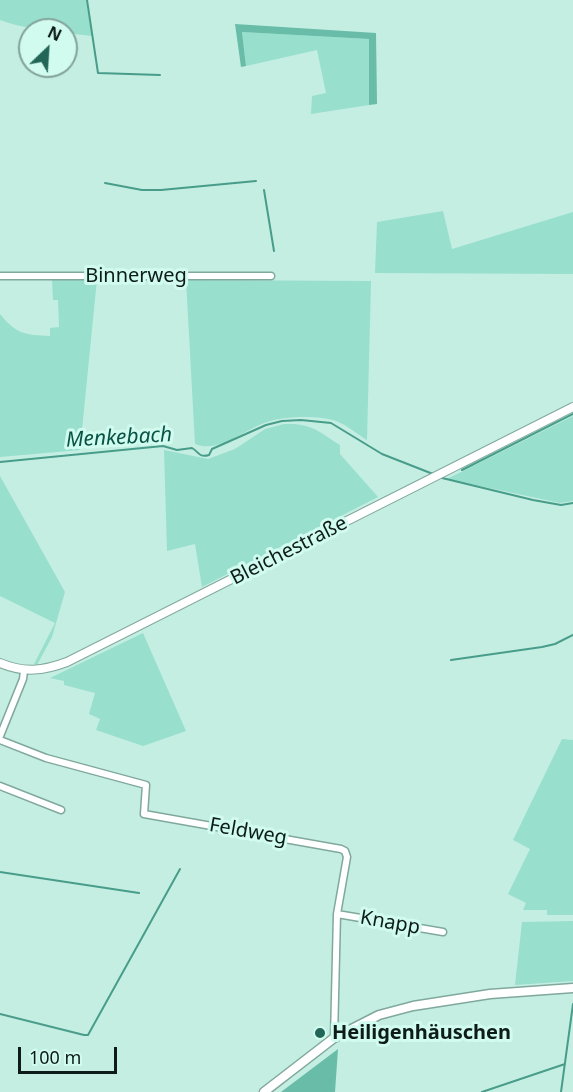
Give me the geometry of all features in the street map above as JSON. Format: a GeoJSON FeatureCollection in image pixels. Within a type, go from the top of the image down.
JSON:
{"type":"FeatureCollection","features":[{"type":"Feature","properties":{"kind":"main road"},"geometry":{"type":"LineString","coordinates":[[264,1092],[334,1038],[379,1015],[413,1006],[490,994],[573,988]]}},
{"type":"Feature","properties":{"kind":"street","name":"Binnerweg"},"geometry":{"type":"LineString","coordinates":[[0,276],[272,276]]}},
{"type":"Feature","properties":{"kind":"street","name":"Bleichestraße"},"geometry":{"type":"LineString","coordinates":[[0,663],[24,671],[39,670],[67,662],[573,407]]}},
{"type":"Feature","properties":{"kind":"street"},"geometry":{"type":"LineString","coordinates":[[0,738],[24,671]]}},
{"type":"Feature","properties":{"kind":"street","name":"Feldweg"},"geometry":{"type":"LineString","coordinates":[[0,738],[46,758],[146,785],[144,814],[345,851],[347,857],[338,914],[334,1038]]}},
{"type":"Feature","properties":{"kind":"street"},"geometry":{"type":"LineString","coordinates":[[0,786],[61,810]]}},
{"type":"Feature","properties":{"kind":"street","name":"Knapp"},"geometry":{"type":"LineString","coordinates":[[338,914],[443,932]]}},
{"type":"Feature","properties":{"kind":"green space"},"geometry":{"type":"Polygon","coordinates":[[[0,0],[86,0],[92,36],[78,34],[78,18],[18,18],[18,26],[0,20],[0,0]]]}},
{"type":"Feature","properties":{"kind":"green space"},"geometry":{"type":"Polygon","coordinates":[[[235,24],[376,33],[377,104],[369,105],[369,39],[242,32],[246,66],[241,67],[235,24]]]}},
{"type":"Feature","properties":{"kind":"green space"},"geometry":{"type":"Polygon","coordinates":[[[242,32],[369,39],[369,105],[311,114],[312,96],[326,93],[317,50],[246,66],[242,32]]]}},
{"type":"Feature","properties":{"kind":"green space"},"geometry":{"type":"Polygon","coordinates":[[[443,211],[452,249],[573,212],[573,274],[375,273],[377,222],[443,211]]]}},
{"type":"Feature","properties":{"kind":"green space"},"geometry":{"type":"Polygon","coordinates":[[[52,279],[97,279],[80,450],[0,457],[0,314],[11,326],[22,332],[50,336],[50,328],[59,327],[58,300],[53,300],[52,279]]]}},
{"type":"Feature","properties":{"kind":"green space"},"geometry":{"type":"Polygon","coordinates":[[[186,280],[371,281],[367,440],[336,421],[302,417],[267,422],[213,446],[195,444],[186,280]]]}},
{"type":"Feature","properties":{"kind":"green space"},"geometry":{"type":"Polygon","coordinates":[[[573,416],[573,501],[560,503],[447,479],[573,416]]]}},
{"type":"Feature","properties":{"kind":"green space"},"geometry":{"type":"Polygon","coordinates":[[[284,424],[308,427],[340,445],[340,454],[378,497],[202,587],[195,544],[167,551],[164,450],[208,459],[235,449],[265,429],[284,424]]]}},
{"type":"Feature","properties":{"kind":"green space"},"geometry":{"type":"Polygon","coordinates":[[[0,476],[65,592],[52,637],[37,665],[34,664],[55,623],[0,596],[0,476]]]}},
{"type":"Feature","properties":{"kind":"green space"},"geometry":{"type":"Polygon","coordinates":[[[143,633],[186,731],[143,746],[96,730],[100,719],[89,714],[95,693],[64,685],[64,681],[50,678],[143,633]]]}},
{"type":"Feature","properties":{"kind":"green space"},"geometry":{"type":"Polygon","coordinates":[[[562,739],[573,740],[573,915],[547,915],[547,910],[523,910],[526,903],[508,894],[530,849],[513,840],[562,739]]]}},
{"type":"Feature","properties":{"kind":"green space"},"geometry":{"type":"Polygon","coordinates":[[[573,921],[573,981],[515,985],[522,922],[573,921]]]}},
{"type":"Feature","properties":{"kind":"green space"},"geometry":{"type":"Polygon","coordinates":[[[338,1049],[335,1092],[281,1092],[338,1049]]]}},
{"type":"Feature","properties":{"kind":"waterway"},"geometry":{"type":"LineString","coordinates":[[87,0],[98,73],[160,75]]}},
{"type":"Feature","properties":{"kind":"waterway"},"geometry":{"type":"LineString","coordinates":[[105,183],[142,190],[161,190],[256,181]]}},
{"type":"Feature","properties":{"kind":"waterway"},"geometry":{"type":"LineString","coordinates":[[264,190],[274,251]]}},
{"type":"Feature","properties":{"kind":"waterway"},"geometry":{"type":"LineString","coordinates":[[462,470],[573,414]]}},
{"type":"Feature","properties":{"kind":"waterway","name":"Menkebach"},"geometry":{"type":"LineString","coordinates":[[0,462],[163,446],[177,450],[192,448],[206,456],[212,449],[266,425],[301,420],[331,423],[382,454],[433,474]]}},
{"type":"Feature","properties":{"kind":"waterway","name":"Menkebach"},"geometry":{"type":"LineString","coordinates":[[438,477],[533,500],[561,505],[573,503]]}},
{"type":"Feature","properties":{"kind":"waterway"},"geometry":{"type":"LineString","coordinates":[[451,660],[542,647],[555,644],[573,635]]}},
{"type":"Feature","properties":{"kind":"waterway"},"geometry":{"type":"LineString","coordinates":[[0,1014],[88,1035],[180,869]]}},
{"type":"Feature","properties":{"kind":"waterway"},"geometry":{"type":"LineString","coordinates":[[0,872],[139,893]]}},
{"type":"Feature","properties":{"kind":"waterway"},"geometry":{"type":"LineString","coordinates":[[561,1092],[573,1004]]}},
{"type":"Feature","properties":{"kind":"waterway"},"geometry":{"type":"LineString","coordinates":[[482,1092],[565,1064]]}},
{"type":"Feature","properties":{"kind":"place","name":"Heiligenhäuschen"},"geometry":{"type":"Point","coordinates":[320,1033]}}]}
